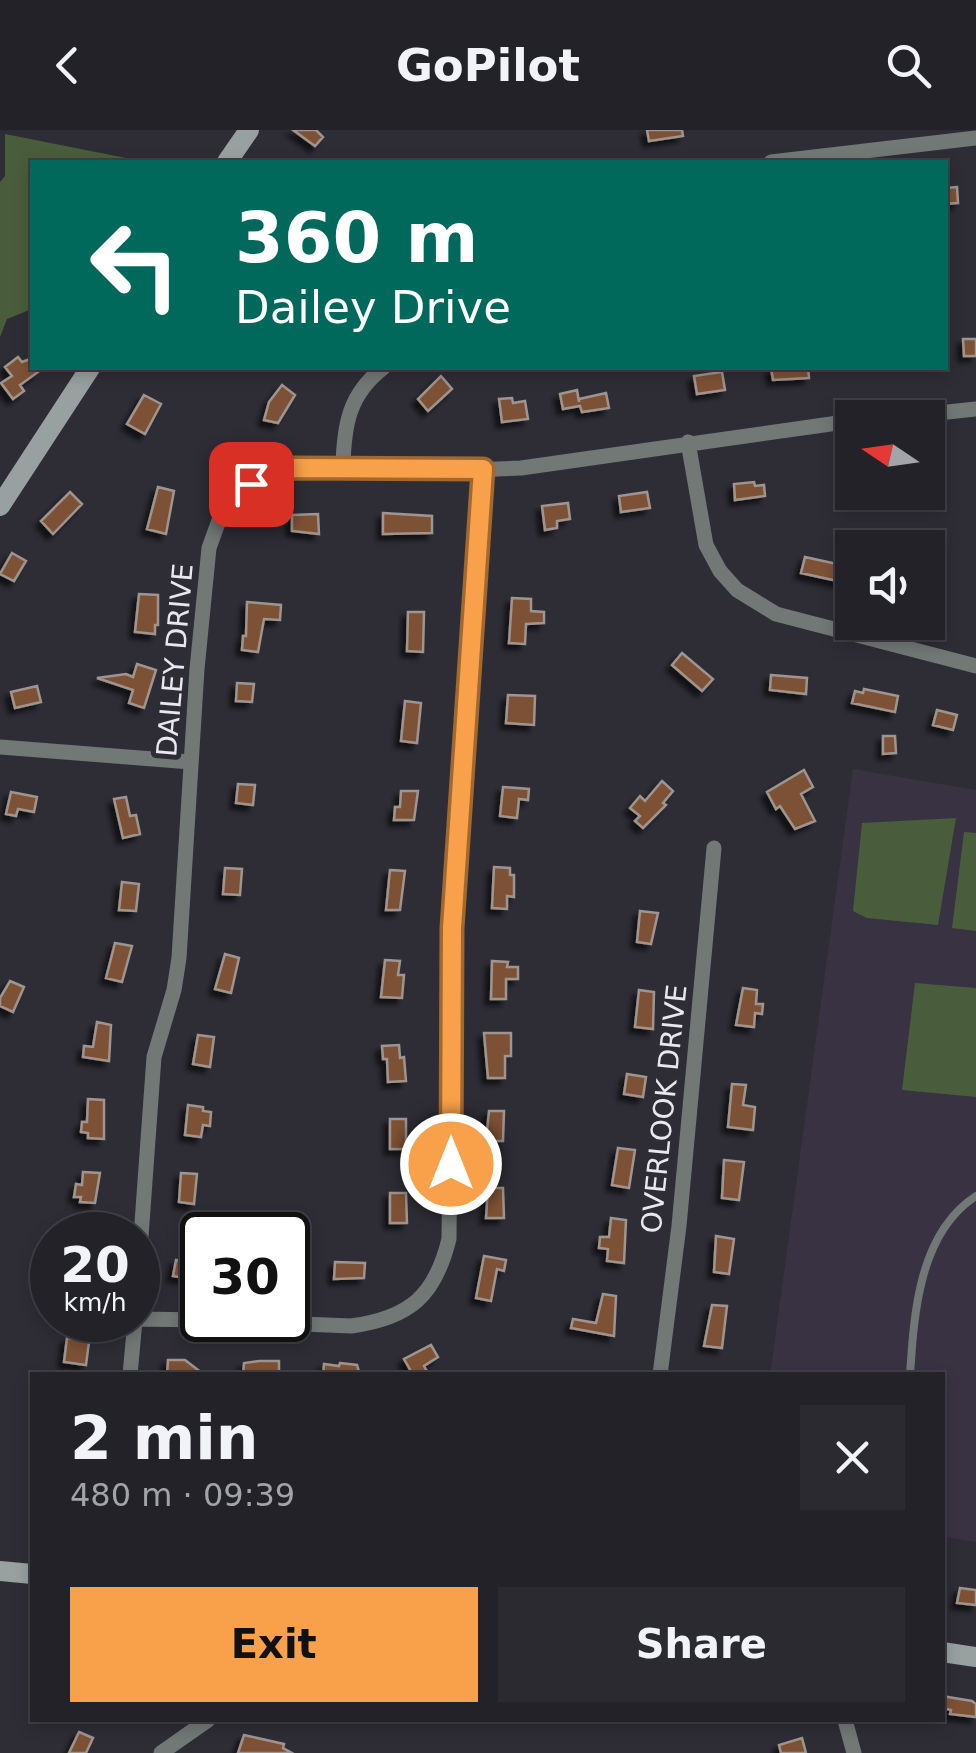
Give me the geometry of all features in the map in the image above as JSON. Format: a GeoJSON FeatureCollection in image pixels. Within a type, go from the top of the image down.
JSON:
{"type":"FeatureCollection","features":[{"type":"Feature","properties":{"kind":"main road"},"geometry":{"type":"LineString","coordinates":[[228,160],[250,130]]}},
{"type":"Feature","properties":{"kind":"main road"},"geometry":{"type":"LineString","coordinates":[[0,506],[89,370]]}},
{"type":"Feature","properties":{"kind":"main road"},"geometry":{"type":"LineString","coordinates":[[0,1571],[30,1574]]}},
{"type":"Feature","properties":{"kind":"main road"},"geometry":{"type":"LineString","coordinates":[[945,1652],[976,1657]]}},
{"type":"Feature","properties":{"kind":"street"},"geometry":{"type":"LineString","coordinates":[[788,160],[976,138]]}},
{"type":"Feature","properties":{"kind":"street"},"geometry":{"type":"LineString","coordinates":[[343,466],[354,396],[380,370]]}},
{"type":"Feature","properties":{"kind":"street"},"geometry":{"type":"LineString","coordinates":[[945,412],[976,409]]}},
{"type":"Feature","properties":{"kind":"street","name":"DAILEY DRIVE"},"geometry":{"type":"LineString","coordinates":[[143,1212],[154,1057],[179,958],[209,548],[222,512],[251,484],[276,472],[343,466],[521,468],[835,423]]}},
{"type":"Feature","properties":{"kind":"street"},"geometry":{"type":"LineString","coordinates":[[688,442],[706,545],[720,571],[737,590],[776,614],[976,666]]}},
{"type":"Feature","properties":{"kind":"street"},"geometry":{"type":"LineString","coordinates":[[310,1324],[352,1326],[390,1319],[428,1293],[443,1265],[449,1239],[454,892],[483,469]]}},
{"type":"Feature","properties":{"kind":"street"},"geometry":{"type":"LineString","coordinates":[[0,747],[191,762]]}},
{"type":"Feature","properties":{"kind":"street","name":"OVERLOOK DRIVE"},"geometry":{"type":"LineString","coordinates":[[660,1372],[714,848]]}},
{"type":"Feature","properties":{"kind":"street"},"geometry":{"type":"LineString","coordinates":[[130,1372],[134,1342]]}},
{"type":"Feature","properties":{"kind":"street"},"geometry":{"type":"LineString","coordinates":[[171,1750],[206,1722]]}},
{"type":"Feature","properties":{"kind":"street"},"geometry":{"type":"LineString","coordinates":[[846,1722],[854,1753]]}},
{"type":"Feature","properties":{"kind":"lane"},"geometry":{"type":"LineString","coordinates":[[910,1372],[927,1262],[949,1219],[976,1196]]}},
{"type":"Feature","properties":{"kind":"shaded area"},"geometry":{"type":"Polygon","coordinates":[[[853,769],[976,790],[976,1542],[946,1537],[945,1543],[945,1372],[770,1372],[853,769]]]}},
{"type":"Feature","properties":{"kind":"green space"},"geometry":{"type":"Polygon","coordinates":[[[5,134],[136,160],[30,160],[30,310],[7,319],[0,337],[0,182],[5,176],[5,134]]]}},
{"type":"Feature","properties":{"kind":"green space"},"geometry":{"type":"Polygon","coordinates":[[[956,818],[938,925],[867,918],[853,911],[862,823],[956,818]]]}},
{"type":"Feature","properties":{"kind":"green space"},"geometry":{"type":"Polygon","coordinates":[[[964,832],[976,833],[976,931],[952,928],[964,832]]]}},
{"type":"Feature","properties":{"kind":"green space"},"geometry":{"type":"Polygon","coordinates":[[[915,983],[976,988],[976,1097],[902,1090],[915,983]]]}},
{"type":"Feature","properties":{"kind":"building"},"geometry":{"type":"Polygon","coordinates":[[[293,130],[316,130],[323,137],[315,146],[293,130]]]}},
{"type":"Feature","properties":{"kind":"building"},"geometry":{"type":"Polygon","coordinates":[[[647,130],[682,130],[683,136],[649,141],[647,130]]]}},
{"type":"Feature","properties":{"kind":"building"},"geometry":{"type":"Polygon","coordinates":[[[957,187],[958,203],[948,204],[948,188],[957,187]]]}},
{"type":"Feature","properties":{"kind":"building"},"geometry":{"type":"Polygon","coordinates":[[[963,339],[976,339],[976,356],[964,356],[963,339]]]}},
{"type":"Feature","properties":{"kind":"building"},"geometry":{"type":"Polygon","coordinates":[[[18,357],[22,362],[30,359],[30,370],[38,372],[20,385],[24,391],[13,399],[1,383],[12,376],[5,367],[18,357]]]}},
{"type":"Feature","properties":{"kind":"building"},"geometry":{"type":"Polygon","coordinates":[[[771,370],[808,370],[809,378],[773,380],[771,370]]]}},
{"type":"Feature","properties":{"kind":"building"},"geometry":{"type":"Polygon","coordinates":[[[722,372],[725,390],[697,394],[694,376],[722,372]]]}},
{"type":"Feature","properties":{"kind":"building"},"geometry":{"type":"Polygon","coordinates":[[[441,376],[452,389],[428,411],[418,399],[441,376]]]}},
{"type":"Feature","properties":{"kind":"building"},"geometry":{"type":"Polygon","coordinates":[[[282,385],[295,395],[278,423],[264,420],[269,402],[282,385]]]}},
{"type":"Feature","properties":{"kind":"building"},"geometry":{"type":"Polygon","coordinates":[[[577,390],[579,402],[606,393],[609,408],[582,412],[580,406],[563,409],[560,394],[577,390]]]}},
{"type":"Feature","properties":{"kind":"building"},"geometry":{"type":"Polygon","coordinates":[[[144,395],[161,404],[145,434],[127,424],[144,395]]]}},
{"type":"Feature","properties":{"kind":"building"},"geometry":{"type":"Polygon","coordinates":[[[512,398],[513,403],[525,401],[528,419],[502,422],[499,399],[512,398]]]}},
{"type":"Feature","properties":{"kind":"building"},"geometry":{"type":"Polygon","coordinates":[[[754,482],[755,486],[764,485],[765,496],[735,500],[734,484],[754,482]]]}},
{"type":"Feature","properties":{"kind":"building"},"geometry":{"type":"Polygon","coordinates":[[[158,487],[174,491],[166,534],[147,529],[158,487]]]}},
{"type":"Feature","properties":{"kind":"building"},"geometry":{"type":"Polygon","coordinates":[[[70,492],[82,504],[53,534],[41,521],[70,492]]]}},
{"type":"Feature","properties":{"kind":"building"},"geometry":{"type":"Polygon","coordinates":[[[647,492],[650,508],[621,512],[619,496],[647,492]]]}},
{"type":"Feature","properties":{"kind":"building"},"geometry":{"type":"Polygon","coordinates":[[[568,503],[570,519],[557,521],[557,528],[545,530],[542,506],[568,503]]]}},
{"type":"Feature","properties":{"kind":"building"},"geometry":{"type":"Polygon","coordinates":[[[383,513],[432,516],[432,533],[383,534],[383,513]]]}},
{"type":"Feature","properties":{"kind":"building"},"geometry":{"type":"Polygon","coordinates":[[[318,514],[319,534],[292,531],[292,515],[318,514]]]}},
{"type":"Feature","properties":{"kind":"building"},"geometry":{"type":"Polygon","coordinates":[[[12,553],[26,561],[14,581],[0,574],[12,553]]]}},
{"type":"Feature","properties":{"kind":"building"},"geometry":{"type":"Polygon","coordinates":[[[805,557],[835,564],[835,580],[801,573],[805,557]]]}},
{"type":"Feature","properties":{"kind":"building"},"geometry":{"type":"Polygon","coordinates":[[[139,594],[158,595],[155,634],[135,632],[139,594]]]}},
{"type":"Feature","properties":{"kind":"building"},"geometry":{"type":"Polygon","coordinates":[[[512,598],[531,599],[531,611],[544,612],[544,623],[526,624],[525,644],[509,643],[512,598]]]}},
{"type":"Feature","properties":{"kind":"building"},"geometry":{"type":"Polygon","coordinates":[[[247,602],[281,605],[280,620],[264,619],[258,652],[242,650],[247,602]]]}},
{"type":"Feature","properties":{"kind":"building"},"geometry":{"type":"Polygon","coordinates":[[[408,612],[424,612],[423,652],[407,651],[408,612]]]}},
{"type":"Feature","properties":{"kind":"building"},"geometry":{"type":"Polygon","coordinates":[[[682,653],[713,679],[702,691],[672,665],[682,653]]]}},
{"type":"Feature","properties":{"kind":"building"},"geometry":{"type":"Polygon","coordinates":[[[137,664],[156,670],[144,708],[129,703],[133,690],[97,678],[126,674],[133,677],[137,664]]]}},
{"type":"Feature","properties":{"kind":"building"},"geometry":{"type":"Polygon","coordinates":[[[771,675],[807,678],[806,694],[770,690],[771,675]]]}},
{"type":"Feature","properties":{"kind":"building"},"geometry":{"type":"Polygon","coordinates":[[[237,683],[254,684],[252,702],[236,701],[237,683]]]}},
{"type":"Feature","properties":{"kind":"building"},"geometry":{"type":"Polygon","coordinates":[[[37,686],[41,702],[15,708],[11,692],[37,686]]]}},
{"type":"Feature","properties":{"kind":"building"},"geometry":{"type":"Polygon","coordinates":[[[864,689],[898,696],[895,712],[852,703],[855,691],[863,693],[864,689]]]}},
{"type":"Feature","properties":{"kind":"building"},"geometry":{"type":"Polygon","coordinates":[[[508,695],[535,696],[534,725],[506,723],[508,695]]]}},
{"type":"Feature","properties":{"kind":"building"},"geometry":{"type":"Polygon","coordinates":[[[405,701],[421,703],[417,743],[401,741],[405,701]]]}},
{"type":"Feature","properties":{"kind":"building"},"geometry":{"type":"Polygon","coordinates":[[[937,710],[957,715],[953,730],[933,725],[937,710]]]}},
{"type":"Feature","properties":{"kind":"building"},"geometry":{"type":"Polygon","coordinates":[[[883,736],[895,736],[896,753],[883,754],[883,736]]]}},
{"type":"Feature","properties":{"kind":"building"},"geometry":{"type":"Polygon","coordinates":[[[804,770],[813,787],[801,794],[815,821],[795,829],[780,806],[776,809],[767,792],[804,770]]]}},
{"type":"Feature","properties":{"kind":"building"},"geometry":{"type":"Polygon","coordinates":[[[662,781],[673,791],[663,803],[666,805],[643,828],[635,821],[640,816],[630,808],[640,796],[645,801],[662,781]]]}},
{"type":"Feature","properties":{"kind":"building"},"geometry":{"type":"Polygon","coordinates":[[[238,784],[255,785],[253,805],[236,803],[238,784]]]}},
{"type":"Feature","properties":{"kind":"building"},"geometry":{"type":"Polygon","coordinates":[[[503,787],[529,789],[528,800],[519,799],[517,818],[500,816],[503,787]]]}},
{"type":"Feature","properties":{"kind":"building"},"geometry":{"type":"Polygon","coordinates":[[[401,791],[418,791],[414,820],[394,820],[401,791]]]}},
{"type":"Feature","properties":{"kind":"building"},"geometry":{"type":"Polygon","coordinates":[[[11,792],[37,797],[34,812],[18,809],[16,816],[6,814],[11,792]]]}},
{"type":"Feature","properties":{"kind":"building"},"geometry":{"type":"Polygon","coordinates":[[[126,797],[140,834],[123,838],[114,799],[126,797]]]}},
{"type":"Feature","properties":{"kind":"building"},"geometry":{"type":"Polygon","coordinates":[[[494,867],[510,868],[510,875],[514,875],[514,897],[507,896],[507,909],[492,908],[494,867]]]}},
{"type":"Feature","properties":{"kind":"building"},"geometry":{"type":"Polygon","coordinates":[[[225,868],[242,869],[240,895],[223,894],[225,868]]]}},
{"type":"Feature","properties":{"kind":"building"},"geometry":{"type":"Polygon","coordinates":[[[390,870],[405,871],[400,910],[386,910],[390,870]]]}},
{"type":"Feature","properties":{"kind":"building"},"geometry":{"type":"Polygon","coordinates":[[[122,882],[139,884],[136,911],[119,910],[122,882]]]}},
{"type":"Feature","properties":{"kind":"building"},"geometry":{"type":"Polygon","coordinates":[[[640,911],[658,913],[651,944],[637,942],[640,911]]]}},
{"type":"Feature","properties":{"kind":"building"},"geometry":{"type":"Polygon","coordinates":[[[115,943],[132,946],[122,982],[106,978],[115,943]]]}},
{"type":"Feature","properties":{"kind":"building"},"geometry":{"type":"Polygon","coordinates":[[[225,954],[239,958],[231,993],[215,989],[225,954]]]}},
{"type":"Feature","properties":{"kind":"building"},"geometry":{"type":"Polygon","coordinates":[[[385,960],[400,961],[398,975],[404,975],[402,998],[381,997],[385,960]]]}},
{"type":"Feature","properties":{"kind":"building"},"geometry":{"type":"Polygon","coordinates":[[[492,961],[518,967],[518,979],[506,979],[506,999],[491,999],[492,961]]]}},
{"type":"Feature","properties":{"kind":"building"},"geometry":{"type":"Polygon","coordinates":[[[10,981],[24,987],[13,1012],[0,1006],[10,981]]]}},
{"type":"Feature","properties":{"kind":"building"},"geometry":{"type":"Polygon","coordinates":[[[743,988],[757,990],[756,1004],[763,1004],[762,1014],[755,1013],[754,1027],[736,1025],[743,988]]]}},
{"type":"Feature","properties":{"kind":"building"},"geometry":{"type":"Polygon","coordinates":[[[639,990],[654,992],[653,1029],[635,1027],[639,990]]]}},
{"type":"Feature","properties":{"kind":"building"},"geometry":{"type":"Polygon","coordinates":[[[97,1022],[111,1025],[109,1061],[83,1057],[84,1046],[93,1047],[97,1022]]]}},
{"type":"Feature","properties":{"kind":"building"},"geometry":{"type":"Polygon","coordinates":[[[484,1033],[511,1033],[511,1056],[505,1056],[505,1078],[488,1078],[484,1033]]]}},
{"type":"Feature","properties":{"kind":"building"},"geometry":{"type":"Polygon","coordinates":[[[198,1035],[214,1037],[210,1067],[193,1064],[198,1035]]]}},
{"type":"Feature","properties":{"kind":"building"},"geometry":{"type":"Polygon","coordinates":[[[399,1045],[406,1081],[388,1082],[382,1046],[399,1045]]]}},
{"type":"Feature","properties":{"kind":"building"},"geometry":{"type":"Polygon","coordinates":[[[627,1074],[646,1077],[643,1097],[624,1094],[627,1074]]]}},
{"type":"Feature","properties":{"kind":"building"},"geometry":{"type":"Polygon","coordinates":[[[732,1084],[746,1085],[743,1105],[755,1107],[753,1130],[728,1127],[732,1084]]]}},
{"type":"Feature","properties":{"kind":"building"},"geometry":{"type":"Polygon","coordinates":[[[88,1099],[104,1100],[104,1139],[88,1138],[88,1133],[81,1132],[82,1122],[87,1122],[88,1099]]]}},
{"type":"Feature","properties":{"kind":"building"},"geometry":{"type":"Polygon","coordinates":[[[188,1105],[211,1112],[210,1126],[203,1125],[201,1137],[185,1135],[188,1105]]]}},
{"type":"Feature","properties":{"kind":"building"},"geometry":{"type":"Polygon","coordinates":[[[489,1111],[504,1111],[503,1141],[486,1141],[489,1111]]]}},
{"type":"Feature","properties":{"kind":"building"},"geometry":{"type":"Polygon","coordinates":[[[390,1119],[406,1119],[406,1149],[390,1149],[390,1119]]]}},
{"type":"Feature","properties":{"kind":"building"},"geometry":{"type":"Polygon","coordinates":[[[618,1148],[635,1150],[629,1188],[612,1185],[618,1148]]]}},
{"type":"Feature","properties":{"kind":"building"},"geometry":{"type":"Polygon","coordinates":[[[724,1160],[744,1162],[739,1200],[722,1198],[724,1160]]]}},
{"type":"Feature","properties":{"kind":"building"},"geometry":{"type":"Polygon","coordinates":[[[83,1172],[100,1173],[95,1203],[80,1202],[81,1197],[74,1197],[76,1184],[82,1185],[83,1172]]]}},
{"type":"Feature","properties":{"kind":"building"},"geometry":{"type":"Polygon","coordinates":[[[181,1173],[197,1174],[194,1204],[179,1202],[181,1173]]]}},
{"type":"Feature","properties":{"kind":"building"},"geometry":{"type":"Polygon","coordinates":[[[488,1188],[503,1188],[504,1218],[486,1218],[488,1188]]]}},
{"type":"Feature","properties":{"kind":"building"},"geometry":{"type":"Polygon","coordinates":[[[390,1193],[406,1193],[407,1223],[390,1223],[390,1193]]]}},
{"type":"Feature","properties":{"kind":"building"},"geometry":{"type":"Polygon","coordinates":[[[611,1218],[626,1220],[624,1263],[607,1261],[608,1249],[599,1248],[600,1237],[609,1237],[611,1218]]]}},
{"type":"Feature","properties":{"kind":"building"},"geometry":{"type":"Polygon","coordinates":[[[716,1236],[734,1239],[729,1274],[714,1272],[716,1236]]]}},
{"type":"Feature","properties":{"kind":"building"},"geometry":{"type":"Polygon","coordinates":[[[484,1256],[506,1260],[504,1271],[497,1269],[491,1301],[476,1298],[484,1256]]]}},
{"type":"Feature","properties":{"kind":"building"},"geometry":{"type":"Polygon","coordinates":[[[176,1260],[180,1261],[180,1277],[173,1276],[176,1260]]]}},
{"type":"Feature","properties":{"kind":"building"},"geometry":{"type":"Polygon","coordinates":[[[335,1262],[365,1263],[364,1278],[334,1279],[335,1262]]]}},
{"type":"Feature","properties":{"kind":"building"},"geometry":{"type":"Polygon","coordinates":[[[603,1294],[616,1296],[614,1336],[571,1328],[573,1319],[596,1323],[603,1294]]]}},
{"type":"Feature","properties":{"kind":"building"},"geometry":{"type":"Polygon","coordinates":[[[712,1305],[727,1306],[722,1348],[704,1346],[712,1305]]]}},
{"type":"Feature","properties":{"kind":"building"},"geometry":{"type":"Polygon","coordinates":[[[66,1342],[89,1342],[86,1365],[64,1362],[66,1342]]]}},
{"type":"Feature","properties":{"kind":"building"},"geometry":{"type":"Polygon","coordinates":[[[431,1345],[438,1357],[424,1366],[427,1372],[411,1372],[404,1359],[431,1345]]]}},
{"type":"Feature","properties":{"kind":"building"},"geometry":{"type":"Polygon","coordinates":[[[168,1360],[185,1360],[198,1370],[195,1372],[167,1372],[168,1360]]]}},
{"type":"Feature","properties":{"kind":"building"},"geometry":{"type":"Polygon","coordinates":[[[279,1361],[279,1372],[243,1372],[244,1363],[279,1361]]]}},
{"type":"Feature","properties":{"kind":"building"},"geometry":{"type":"Polygon","coordinates":[[[324,1364],[357,1365],[359,1372],[323,1372],[324,1364]]]}},
{"type":"Feature","properties":{"kind":"building"},"geometry":{"type":"Polygon","coordinates":[[[960,1588],[976,1590],[976,1605],[957,1603],[960,1588]]]}},
{"type":"Feature","properties":{"kind":"building"},"geometry":{"type":"Polygon","coordinates":[[[945,1696],[972,1701],[976,1704],[976,1717],[950,1714],[951,1710],[945,1709],[945,1696]]]}},
{"type":"Feature","properties":{"kind":"building"},"geometry":{"type":"Polygon","coordinates":[[[79,1732],[93,1738],[86,1753],[69,1753],[79,1732]]]}},
{"type":"Feature","properties":{"kind":"building"},"geometry":{"type":"Polygon","coordinates":[[[244,1735],[284,1744],[283,1748],[292,1753],[238,1753],[244,1735]]]}},
{"type":"Feature","properties":{"kind":"building"},"geometry":{"type":"Polygon","coordinates":[[[802,1738],[806,1753],[781,1753],[779,1745],[802,1738]]]}},
{"type":"Feature","properties":{"kind":"route"},"geometry":{"type":"LineString","coordinates":[[251,484],[294,468],[483,469],[452,928],[451,1164]]}}]}
